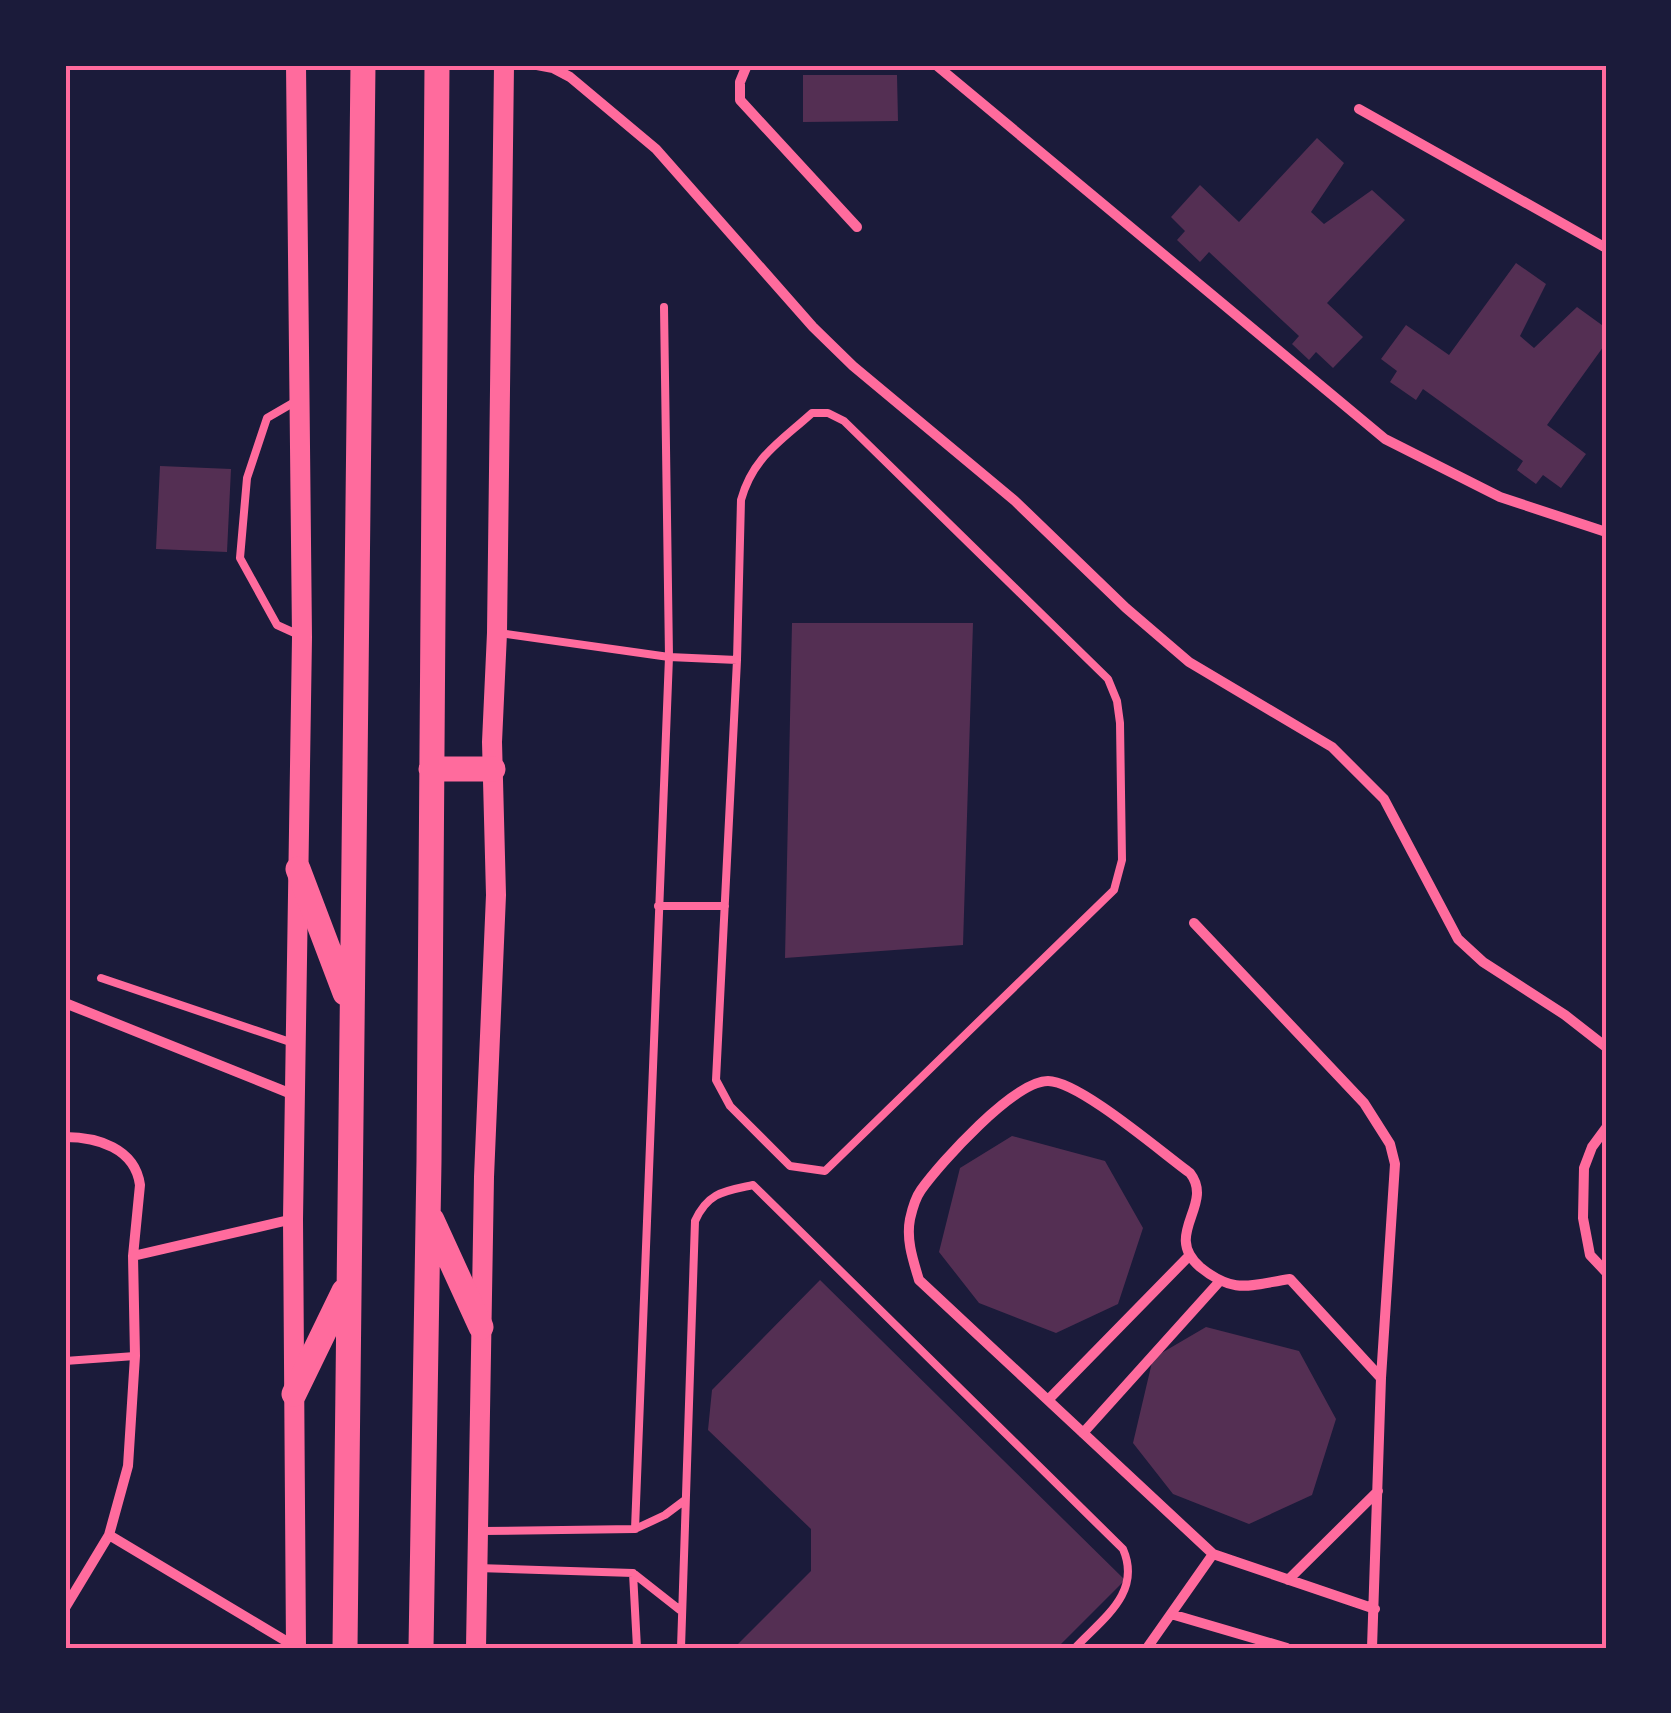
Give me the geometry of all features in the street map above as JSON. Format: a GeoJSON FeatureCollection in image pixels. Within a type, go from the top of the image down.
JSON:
{"type":"FeatureCollection","features":[{"type":"Feature","properties":{"kind":"highway"},"geometry":{"type":"LineString","coordinates":[[345,1648],[363,65]]}},
{"type":"Feature","properties":{"kind":"highway"},"geometry":{"type":"LineString","coordinates":[[421,1648],[437,65]]}},
{"type":"Feature","properties":{"kind":"highway"},"geometry":{"type":"LineString","coordinates":[[431,768],[493,769]]}},
{"type":"Feature","properties":{"kind":"highway"},"geometry":{"type":"LineString","coordinates":[[298,869],[350,1007]]}},
{"type":"Feature","properties":{"kind":"highway"},"geometry":{"type":"LineString","coordinates":[[428,1211],[481,1326]]}},
{"type":"Feature","properties":{"kind":"highway"},"geometry":{"type":"LineString","coordinates":[[294,1394],[349,1282]]}},
{"type":"Feature","properties":{"kind":"main road"},"geometry":{"type":"LineString","coordinates":[[296,65],[302,636],[293,1219],[296,1648]]}},
{"type":"Feature","properties":{"kind":"main road"},"geometry":{"type":"LineString","coordinates":[[476,1648],[481,1326],[496,894],[493,769],[504,65]]}},
{"type":"Feature","properties":{"kind":"street"},"geometry":{"type":"LineString","coordinates":[[538,65],[570,77],[656,149],[840,353],[907,414],[1015,501],[1189,662],[1308,730],[1343,756],[1384,799],[1458,939],[1482,962],[1565,1014],[1606,1047]]}},
{"type":"Feature","properties":{"kind":"street"},"geometry":{"type":"LineString","coordinates":[[747,65],[740,82],[740,100],[857,227]]}},
{"type":"Feature","properties":{"kind":"street"},"geometry":{"type":"LineString","coordinates":[[936,65],[1385,439],[1500,497],[1606,532]]}},
{"type":"Feature","properties":{"kind":"street"},"geometry":{"type":"LineString","coordinates":[[1359,109],[1606,248]]}},
{"type":"Feature","properties":{"kind":"street"},"geometry":{"type":"LineString","coordinates":[[1194,923],[1364,1103],[1390,1144],[1396,1164],[1381,1378],[1372,1648]]}},
{"type":"Feature","properties":{"kind":"street"},"geometry":{"type":"LineString","coordinates":[[65,1003],[294,1095]]}},
{"type":"Feature","properties":{"kind":"street"},"geometry":{"type":"LineString","coordinates":[[1374,1609],[1214,1554],[919,1280],[910,1247],[910,1220],[918,1192],[997,1108],[1027,1085],[1049,1081],[1074,1088],[1190,1173],[1196,1182],[1197,1196],[1184,1239],[1188,1257],[1219,1282],[1236,1286],[1290,1279],[1381,1378]]}},
{"type":"Feature","properties":{"kind":"street"},"geometry":{"type":"LineString","coordinates":[[1606,1128],[1592,1147],[1584,1168],[1583,1218],[1590,1255],[1606,1272]]}},
{"type":"Feature","properties":{"kind":"street"},"geometry":{"type":"LineString","coordinates":[[65,1136],[91,1137],[110,1146],[126,1156],[138,1174],[133,1256],[135,1356],[128,1466],[110,1534],[65,1608]]}},
{"type":"Feature","properties":{"kind":"street"},"geometry":{"type":"LineString","coordinates":[[133,1256],[293,1219]]}},
{"type":"Feature","properties":{"kind":"street"},"geometry":{"type":"LineString","coordinates":[[1048,1400],[1188,1257]]}},
{"type":"Feature","properties":{"kind":"street"},"geometry":{"type":"LineString","coordinates":[[1082,1433],[1219,1282]]}},
{"type":"Feature","properties":{"kind":"street"},"geometry":{"type":"LineString","coordinates":[[1288,1580],[1378,1491]]}},
{"type":"Feature","properties":{"kind":"street"},"geometry":{"type":"LineString","coordinates":[[110,1534],[296,1648]]}},
{"type":"Feature","properties":{"kind":"street"},"geometry":{"type":"LineString","coordinates":[[1147,1648],[1214,1554]]}},
{"type":"Feature","properties":{"kind":"street"},"geometry":{"type":"LineString","coordinates":[[1171,1614],[1287,1648]]}},
{"type":"Feature","properties":{"kind":"lane"},"geometry":{"type":"LineString","coordinates":[[635,1529],[669,657],[664,308]]}},
{"type":"Feature","properties":{"kind":"lane"},"geometry":{"type":"LineString","coordinates":[[298,400],[267,418],[247,478],[240,558],[277,625],[302,636]]}},
{"type":"Feature","properties":{"kind":"lane"},"geometry":{"type":"LineString","coordinates":[[828,413],[844,421],[1108,680],[1117,701],[1122,860],[1114,890],[824,1171],[790,1166],[730,1106],[716,1080],[737,660],[741,500],[746,480],[753,466],[812,414],[828,413]]}},
{"type":"Feature","properties":{"kind":"lane"},"geometry":{"type":"LineString","coordinates":[[498,633],[669,657],[737,660]]}},
{"type":"Feature","properties":{"kind":"lane"},"geometry":{"type":"LineString","coordinates":[[658,906],[724,906]]}},
{"type":"Feature","properties":{"kind":"lane"},"geometry":{"type":"LineString","coordinates":[[101,978],[296,1044]]}},
{"type":"Feature","properties":{"kind":"lane"},"geometry":{"type":"LineString","coordinates":[[681,1648],[695,1221],[702,1204],[720,1192],[753,1185],[1123,1549],[1130,1574],[1124,1596],[1075,1648]]}},
{"type":"Feature","properties":{"kind":"lane"},"geometry":{"type":"LineString","coordinates":[[65,1361],[135,1356]]}},
{"type":"Feature","properties":{"kind":"lane"},"geometry":{"type":"LineString","coordinates":[[478,1531],[635,1529],[665,1515],[686,1499]]}},
{"type":"Feature","properties":{"kind":"lane"},"geometry":{"type":"LineString","coordinates":[[477,1568],[633,1574],[680,1610]]}},
{"type":"Feature","properties":{"kind":"lane"},"geometry":{"type":"LineString","coordinates":[[633,1574],[637,1648]]}},
{"type":"Feature","properties":{"kind":"building"},"geometry":{"type":"Polygon","coordinates":[[[803,75],[897,75],[898,121],[803,122],[803,75]]]}},
{"type":"Feature","properties":{"kind":"building"},"geometry":{"type":"Polygon","coordinates":[[[1317,138],[1344,163],[1311,212],[1324,224],[1372,190],[1405,220],[1327,303],[1363,337],[1333,368],[1316,352],[1309,360],[1292,344],[1299,336],[1209,252],[1200,262],[1177,240],[1185,231],[1171,217],[1200,185],[1239,222],[1317,138]]]}},
{"type":"Feature","properties":{"kind":"building"},"geometry":{"type":"Polygon","coordinates":[[[1516,263],[1546,284],[1520,336],[1534,348],[1577,307],[1606,328],[1606,343],[1547,425],[1586,454],[1561,488],[1543,475],[1536,484],[1517,470],[1523,461],[1423,389],[1416,400],[1390,382],[1397,371],[1381,359],[1406,325],[1449,355],[1516,263]]]}},
{"type":"Feature","properties":{"kind":"building"},"geometry":{"type":"Polygon","coordinates":[[[160,466],[231,469],[227,552],[156,549],[160,466]]]}},
{"type":"Feature","properties":{"kind":"building"},"geometry":{"type":"Polygon","coordinates":[[[792,623],[973,623],[963,945],[785,958],[792,623]]]}},
{"type":"Feature","properties":{"kind":"building"},"geometry":{"type":"Polygon","coordinates":[[[1012,1136],[1105,1161],[1143,1228],[1118,1304],[1056,1333],[979,1303],[939,1252],[960,1168],[1012,1136]]]}},
{"type":"Feature","properties":{"kind":"building"},"geometry":{"type":"Polygon","coordinates":[[[820,1280],[1125,1580],[1057,1648],[734,1648],[811,1571],[811,1529],[708,1430],[712,1390],[820,1280]]]}},
{"type":"Feature","properties":{"kind":"building"},"geometry":{"type":"Polygon","coordinates":[[[1206,1327],[1299,1351],[1336,1419],[1312,1495],[1249,1524],[1173,1494],[1133,1443],[1153,1358],[1206,1327]]]}}]}
